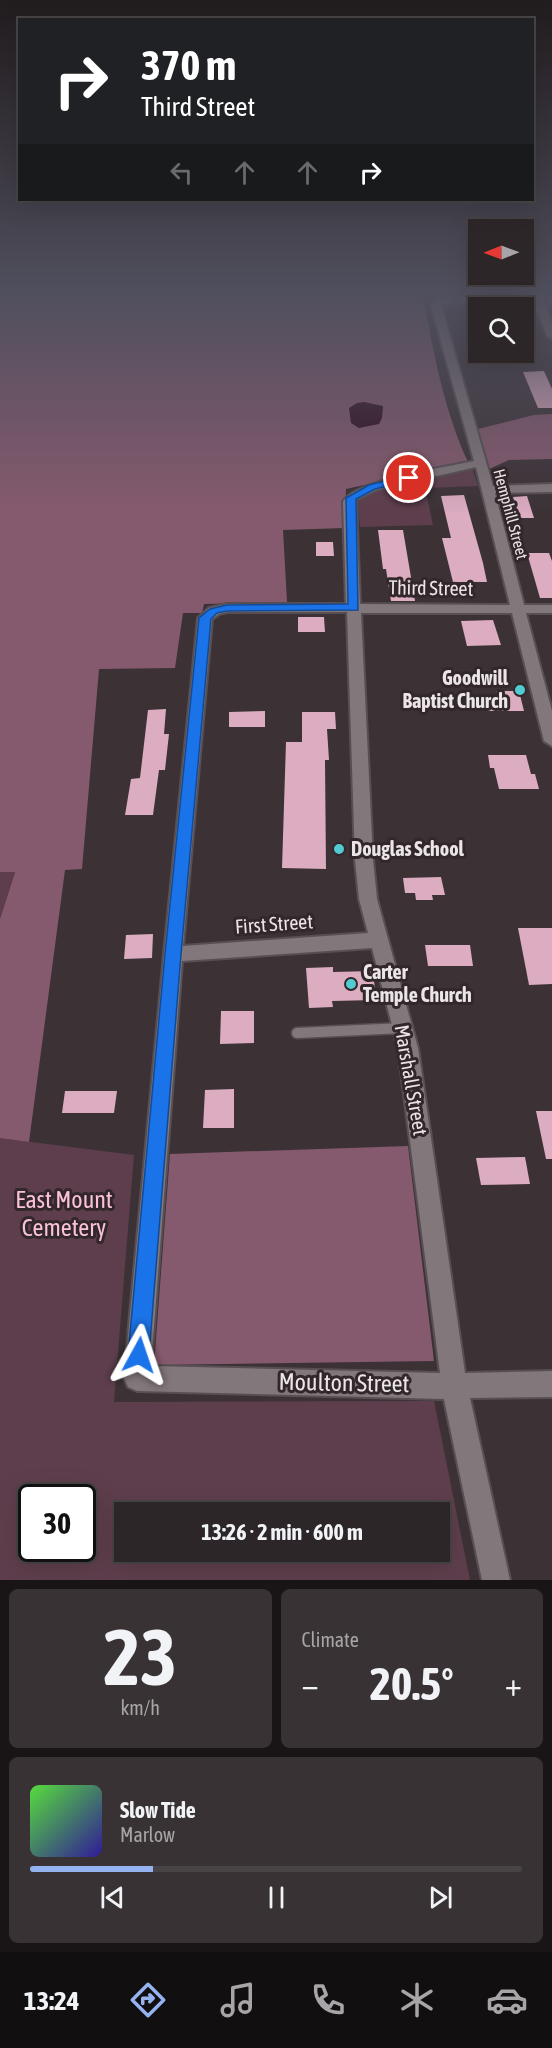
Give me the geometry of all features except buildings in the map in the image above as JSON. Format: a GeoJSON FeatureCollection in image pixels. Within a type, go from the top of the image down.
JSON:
{"type":"FeatureCollection","features":[{"type":"Feature","properties":{"kind":"street","name":"Hemphill Street"},"geometry":{"type":"LineString","coordinates":[[453,366],[488,490],[552,741]]}},
{"type":"Feature","properties":{"kind":"street","name":"Marshall Street"},"geometry":{"type":"LineString","coordinates":[[480,464],[372,487],[351,498],[364,860],[368,899],[408,1048],[454,1386],[496,1580]]}},
{"type":"Feature","properties":{"kind":"street"},"geometry":{"type":"LineString","coordinates":[[488,490],[552,488]]}},
{"type":"Feature","properties":{"kind":"street","name":"Third Street"},"geometry":{"type":"LineString","coordinates":[[173,954],[205,618],[214,611],[227,608],[552,609]]}},
{"type":"Feature","properties":{"kind":"street","name":"First Street"},"geometry":{"type":"LineString","coordinates":[[173,954],[378,940]]}},
{"type":"Feature","properties":{"kind":"street","name":"Moulton Street"},"geometry":{"type":"LineString","coordinates":[[173,954],[137,1378],[454,1386],[552,1384]]}},
{"type":"Feature","properties":{"kind":"lane"},"geometry":{"type":"LineString","coordinates":[[297,1033],[403,1028]]}},
{"type":"Feature","properties":{"kind":"green space"},"geometry":{"type":"Polygon","coordinates":[[[472,468],[478,486],[425,488],[433,525],[360,527],[357,499],[374,490],[472,468]]]}},
{"type":"Feature","properties":{"kind":"green space"},"geometry":{"type":"Polygon","coordinates":[[[15,871],[0,919],[0,872],[15,871]]]}},
{"type":"Feature","properties":{"kind":"green space","name":"East Mount Cemetery"},"geometry":{"type":"Polygon","coordinates":[[[0,1138],[134,1155],[114,1402],[434,1401],[470,1580],[0,1580],[0,1138]]]}},
{"type":"Feature","properties":{"kind":"shaded area"},"geometry":{"type":"Polygon","coordinates":[[[0,366],[437,366],[452,422],[468,462],[346,489],[345,528],[283,530],[287,602],[204,604],[202,613],[183,613],[175,668],[99,669],[82,869],[65,870],[29,1142],[0,1138],[0,919],[15,872],[0,872],[0,366]]]}},
{"type":"Feature","properties":{"kind":"shaded area"},"geometry":{"type":"Polygon","coordinates":[[[364,402],[383,406],[379,424],[359,428],[351,423],[349,408],[364,402]]]}},
{"type":"Feature","properties":{"kind":"shaded area"},"geometry":{"type":"Polygon","coordinates":[[[552,414],[552,459],[509,460],[489,469],[478,429],[534,415],[552,414]]]}},
{"type":"Feature","properties":{"kind":"shaded area"},"geometry":{"type":"Polygon","coordinates":[[[408,1146],[434,1361],[154,1365],[170,1154],[408,1146]]]}},
{"type":"Feature","properties":{"kind":"place","name":"Goodwill Baptist Church"},"geometry":{"type":"Point","coordinates":[520,690]}},
{"type":"Feature","properties":{"kind":"place","name":"Douglas School"},"geometry":{"type":"Point","coordinates":[339,849]}},
{"type":"Feature","properties":{"kind":"place","name":"Carter Temple Church"},"geometry":{"type":"Point","coordinates":[351,984]}},
{"type":"Feature","properties":{"kind":"route"},"geometry":{"type":"LineString","coordinates":[[139,1355],[173,954],[205,618],[214,611],[227,608],[354,607],[352,522],[349,502],[362,490],[409,478]]}}]}
